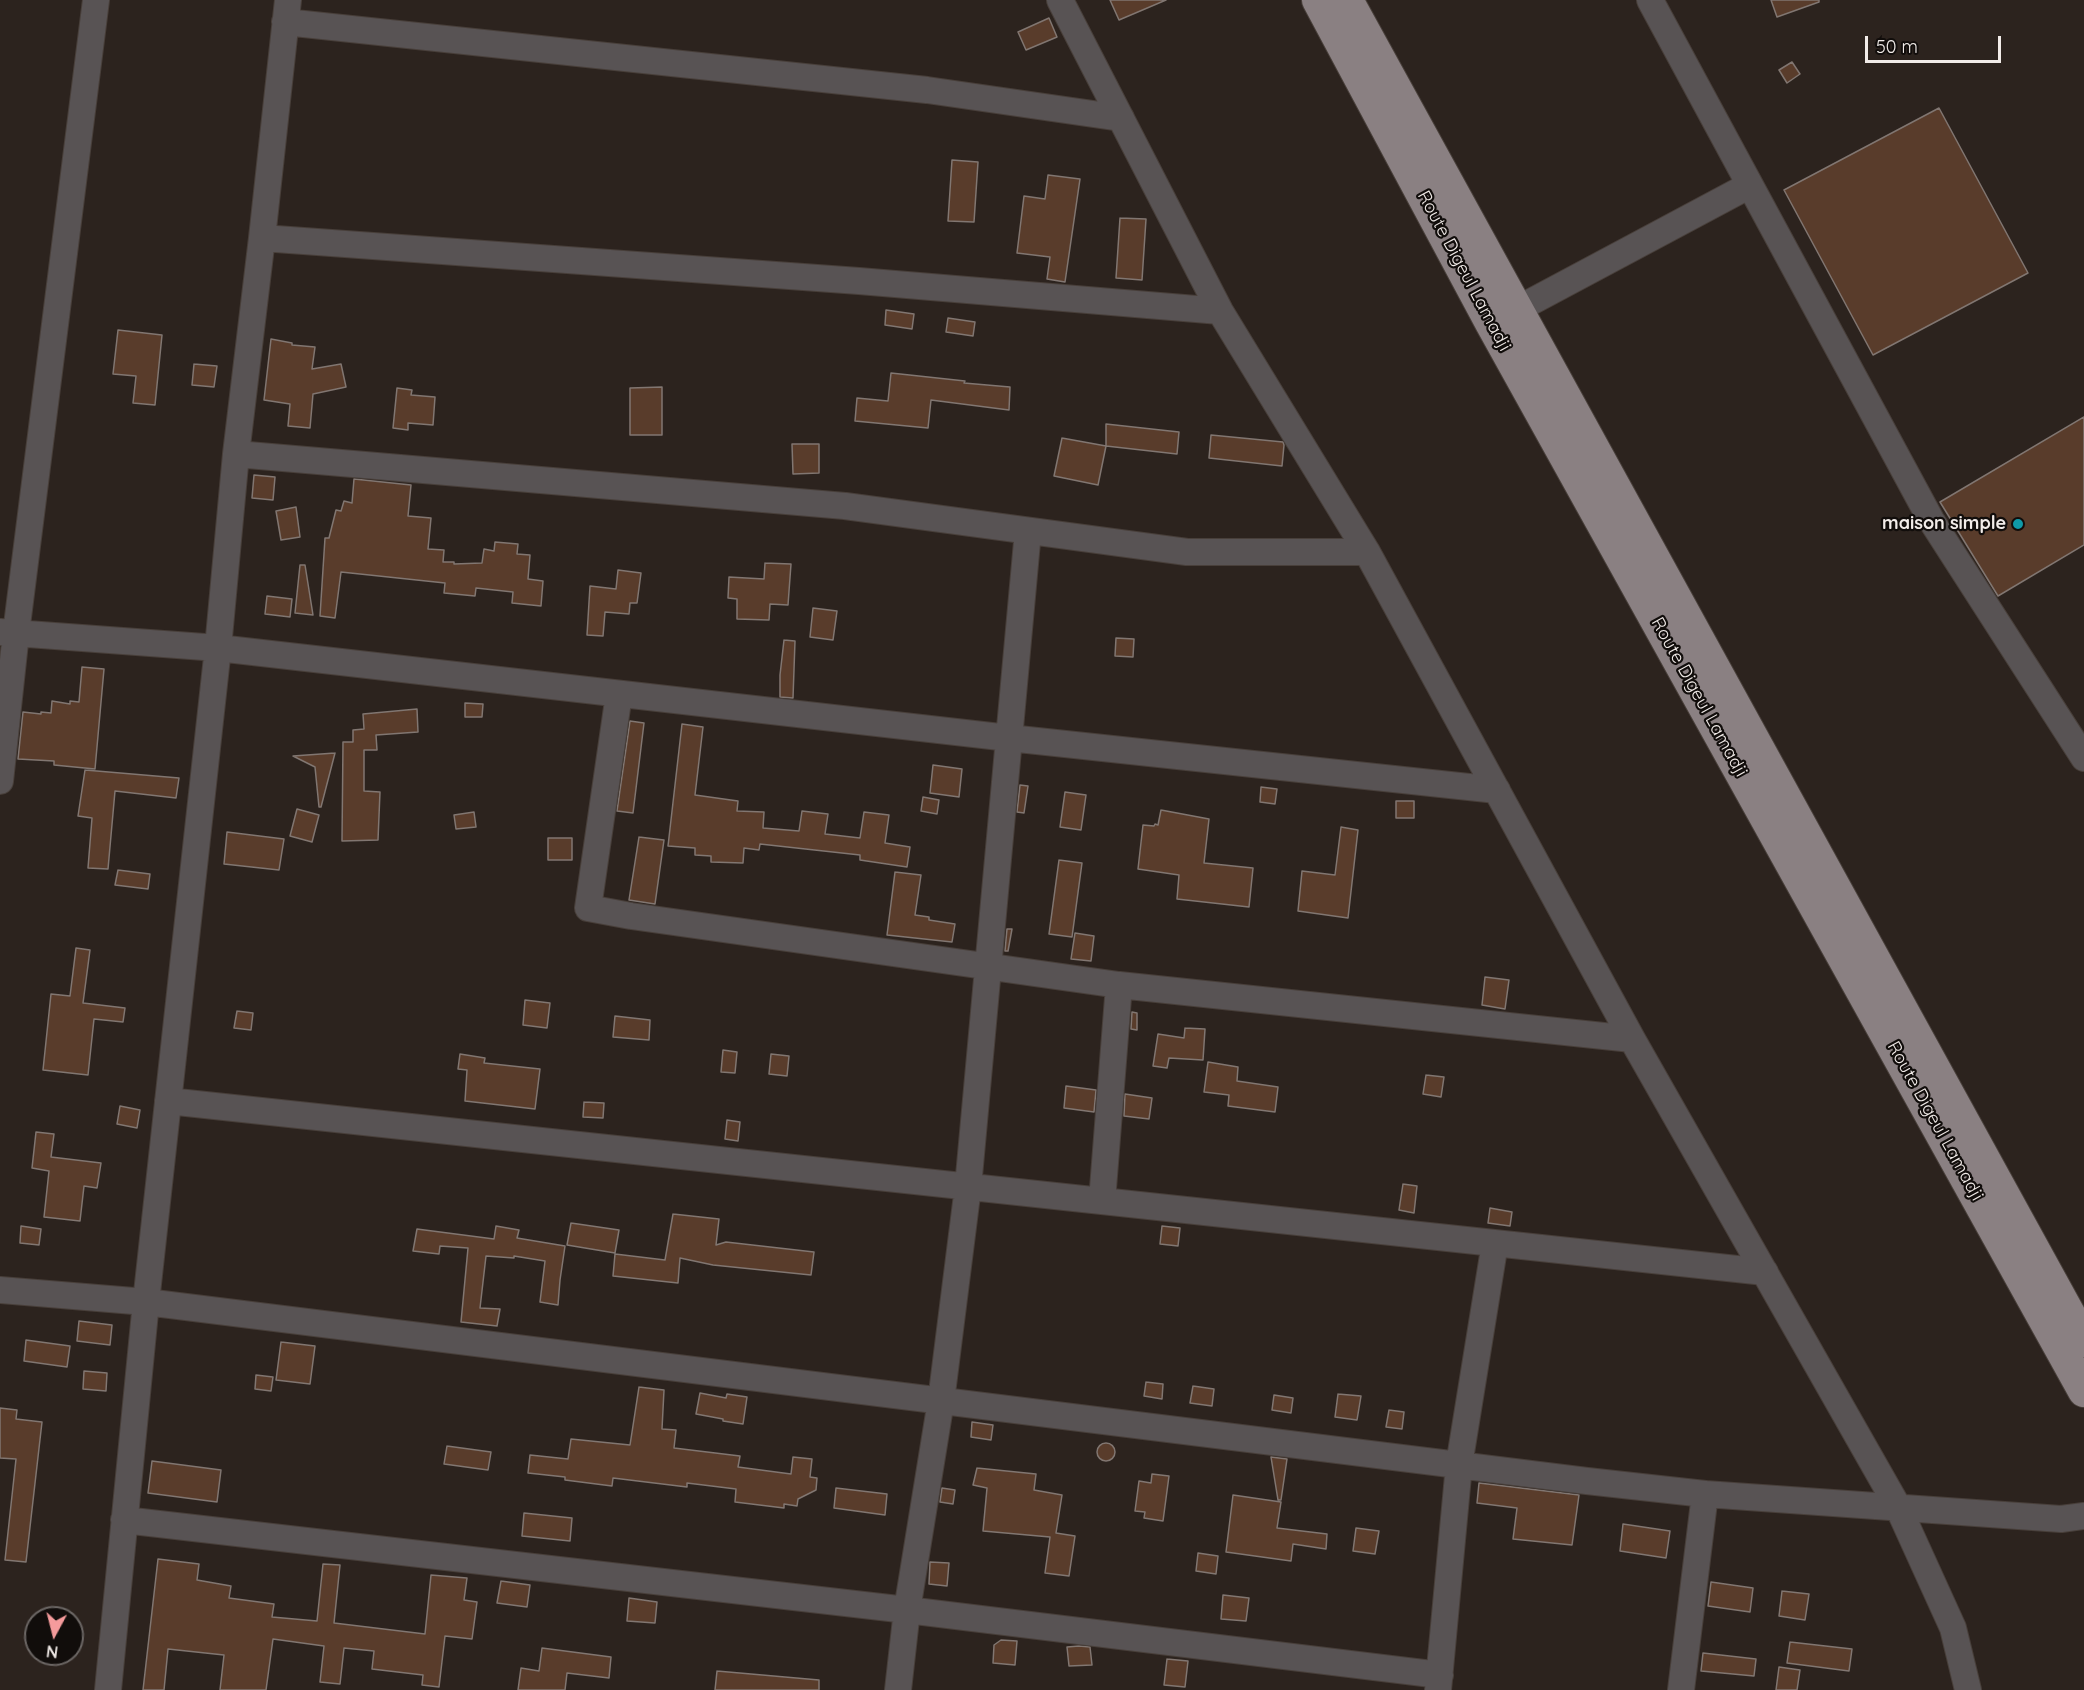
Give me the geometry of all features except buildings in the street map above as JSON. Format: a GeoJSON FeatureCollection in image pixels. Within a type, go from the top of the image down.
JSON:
{"type":"FeatureCollection","features":[{"type":"Feature","properties":{"kind":"main road","name":"Route Digeul Lamadji"},"geometry":{"type":"LineString","coordinates":[[1318,0],[1504,316],[2084,1341]]}},
{"type":"Feature","properties":{"kind":"main road","name":"Route Digeul Lamadji"},"geometry":{"type":"LineString","coordinates":[[1347,0],[1504,316],[2084,1391]]}},
{"type":"Feature","properties":{"kind":"street"},"geometry":{"type":"LineString","coordinates":[[0,781],[8,633],[96,0]]}},
{"type":"Feature","properties":{"kind":"street"},"geometry":{"type":"LineString","coordinates":[[1060,0],[1220,311],[1367,552],[1632,1039],[1898,1507],[1953,1628],[1987,1690]]}},
{"type":"Feature","properties":{"kind":"street"},"geometry":{"type":"LineString","coordinates":[[1650,0],[1931,520],[2084,759]]}},
{"type":"Feature","properties":{"kind":"street"},"geometry":{"type":"LineString","coordinates":[[108,1690],[146,1302],[218,648],[236,454],[287,11],[927,90],[1121,118]]}},
{"type":"Feature","properties":{"kind":"street"},"geometry":{"type":"LineString","coordinates":[[1504,316],[1750,185]]}},
{"type":"Feature","properties":{"kind":"street"},"geometry":{"type":"LineString","coordinates":[[262,238],[859,281],[1220,311]]}},
{"type":"Feature","properties":{"kind":"street"},"geometry":{"type":"LineString","coordinates":[[236,454],[845,506],[1186,552],[1367,552]]}},
{"type":"Feature","properties":{"kind":"street"},"geometry":{"type":"LineString","coordinates":[[898,1690],[907,1610],[941,1401],[968,1187],[1028,531]]}},
{"type":"Feature","properties":{"kind":"street"},"geometry":{"type":"LineString","coordinates":[[8,633],[218,648],[1010,738],[1497,790]]}},
{"type":"Feature","properties":{"kind":"street"},"geometry":{"type":"LineString","coordinates":[[619,694],[588,908],[642,918],[1119,985],[1632,1039]]}},
{"type":"Feature","properties":{"kind":"street"},"geometry":{"type":"LineString","coordinates":[[1102,1201],[1119,985]]}},
{"type":"Feature","properties":{"kind":"street"},"geometry":{"type":"LineString","coordinates":[[168,1101],[1765,1272]]}},
{"type":"Feature","properties":{"kind":"street"},"geometry":{"type":"LineString","coordinates":[[124,1520],[907,1610],[1439,1683],[1459,1465],[1495,1243]]}},
{"type":"Feature","properties":{"kind":"street"},"geometry":{"type":"LineString","coordinates":[[0,1290],[146,1302],[1705,1494],[2061,1519],[2084,1516]]}},
{"type":"Feature","properties":{"kind":"street"},"geometry":{"type":"LineString","coordinates":[[1681,1690],[1705,1494]]}},
{"type":"Feature","properties":{"kind":"street"},"geometry":{"type":"LineString","coordinates":[[1953,1628],[1968,1690]]}},
{"type":"Feature","properties":{"kind":"place","name":"maison simple"},"geometry":{"type":"Point","coordinates":[2018,524]}}]}
